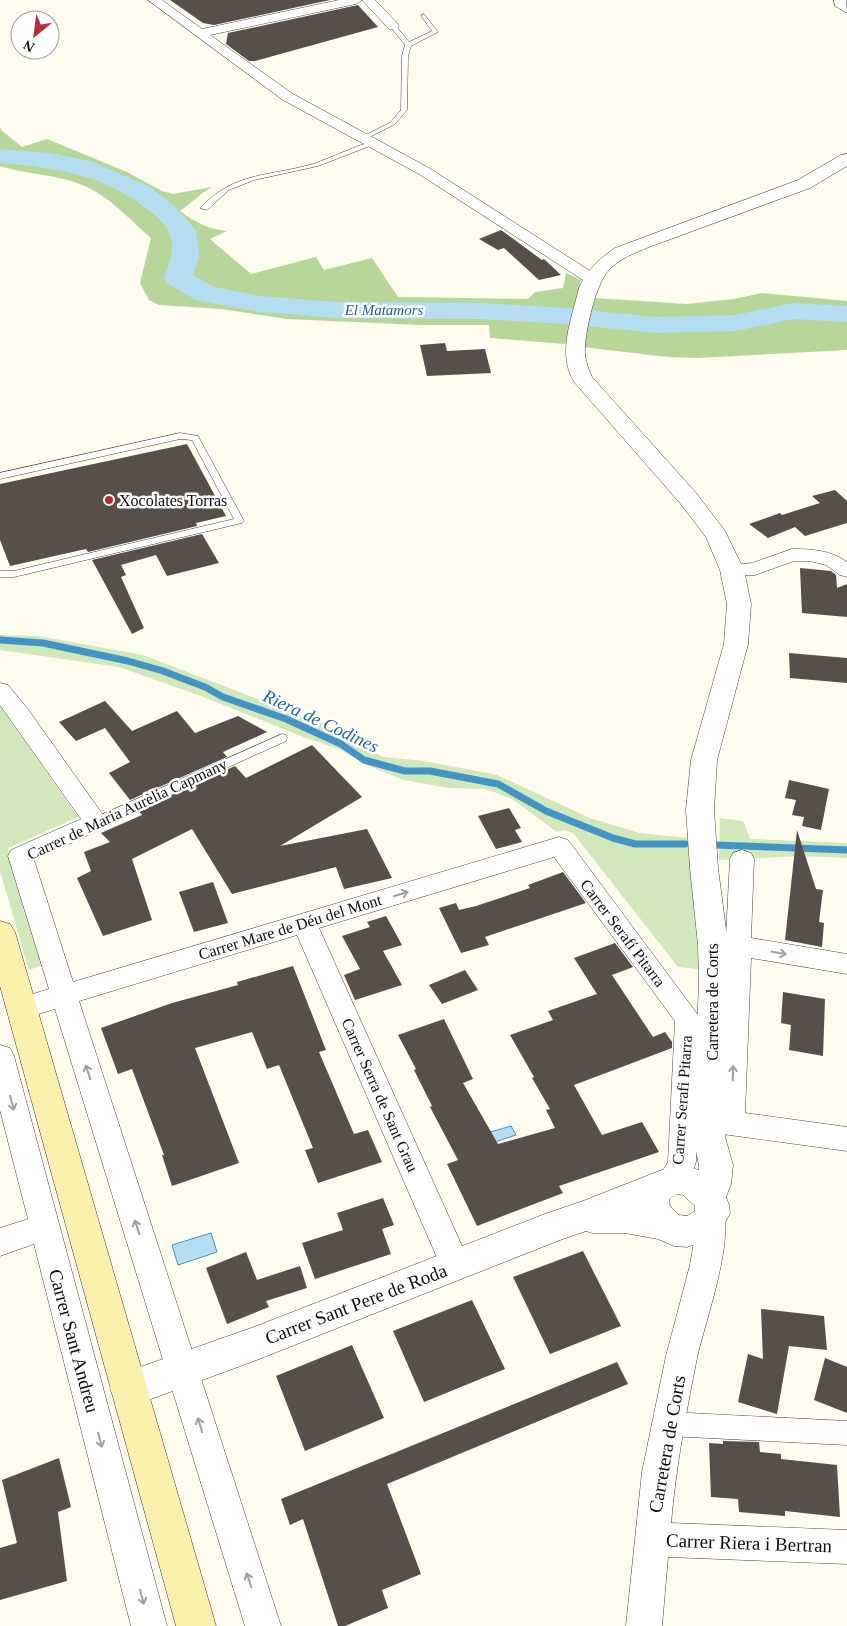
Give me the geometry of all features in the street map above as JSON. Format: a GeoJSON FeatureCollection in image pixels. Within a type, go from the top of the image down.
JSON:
{"type":"FeatureCollection","features":[{"type":"Feature","properties":{"kind":"main road"},"geometry":{"type":"LineString","coordinates":[[0,932],[196,1626]]}},
{"type":"Feature","properties":{"kind":"street"},"geometry":{"type":"LineString","coordinates":[[154,0],[294,101],[440,180],[560,259],[590,283],[609,261],[622,252],[804,184],[847,159]]}},
{"type":"Feature","properties":{"kind":"street"},"geometry":{"type":"LineString","coordinates":[[202,33],[356,0]]}},
{"type":"Feature","properties":{"kind":"street"},"geometry":{"type":"LineString","coordinates":[[368,0],[393,26]]}},
{"type":"Feature","properties":{"kind":"street"},"geometry":{"type":"LineString","coordinates":[[840,0],[839,2],[847,9]]}},
{"type":"Feature","properties":{"kind":"street"},"geometry":{"type":"LineString","coordinates":[[560,259],[589,262],[609,261]]}},
{"type":"Feature","properties":{"kind":"street","name":"Carretera de Corts"},"geometry":{"type":"LineString","coordinates":[[590,283],[575,347],[576,361],[582,380],[702,516],[717,536],[732,570],[738,604],[738,632],[732,659],[712,720],[704,760],[700,810],[704,868],[726,946],[714,1007],[717,1127],[716,1165],[710,1205],[711,1229],[705,1265],[682,1356],[659,1472],[644,1626]]}},
{"type":"Feature","properties":{"kind":"street"},"geometry":{"type":"LineString","coordinates":[[732,570],[755,569],[792,555],[811,555],[833,561],[847,571]]}},
{"type":"Feature","properties":{"kind":"street"},"geometry":{"type":"LineString","coordinates":[[0,690],[19,713],[96,822]]}},
{"type":"Feature","properties":{"kind":"street","name":"Carrer de Maria Aurèlia Capmany"},"geometry":{"type":"LineString","coordinates":[[64,995],[20,856],[96,822]]}},
{"type":"Feature","properties":{"kind":"street","name":"Carrer Mare de Déu del Mont"},"geometry":{"type":"LineString","coordinates":[[22,1008],[559,846]]}},
{"type":"Feature","properties":{"kind":"street","name":"Carrer Serafí Pitarra"},"geometry":{"type":"LineString","coordinates":[[559,846],[688,1019]]}},
{"type":"Feature","properties":{"kind":"street"},"geometry":{"type":"LineString","coordinates":[[742,859],[726,946],[847,964]]}},
{"type":"Feature","properties":{"kind":"street","name":"Carrer Serra de Sant Grau"},"geometry":{"type":"LineString","coordinates":[[304,923],[456,1266]]}},
{"type":"Feature","properties":{"kind":"street"},"geometry":{"type":"LineString","coordinates":[[64,995],[263,1626]]}},
{"type":"Feature","properties":{"kind":"street","name":"Carrer Serafi Pitarra"},"geometry":{"type":"LineString","coordinates":[[670,1182],[682,1162],[688,1019]]}},
{"type":"Feature","properties":{"kind":"street","name":"Carrer Sant Andreu"},"geometry":{"type":"LineString","coordinates":[[0,1056],[149,1626]]}},
{"type":"Feature","properties":{"kind":"street"},"geometry":{"type":"LineString","coordinates":[[717,1127],[847,1139]]}},
{"type":"Feature","properties":{"kind":"street","name":"Carretera de Corts"},"geometry":{"type":"LineString","coordinates":[[670,1182],[697,1163],[717,1127]]}},
{"type":"Feature","properties":{"kind":"street"},"geometry":{"type":"LineString","coordinates":[[671,1228],[691,1231],[701,1228],[708,1221],[710,1205],[695,1183],[670,1182],[653,1195],[652,1205],[655,1215],[671,1228],[694,1246],[705,1265]]}},
{"type":"Feature","properties":{"kind":"street","name":"Carrer Sant Pere de Roda"},"geometry":{"type":"LineString","coordinates":[[583,1219],[629,1197],[670,1182]]}},
{"type":"Feature","properties":{"kind":"street","name":"Carrer Sant Pere de Roda"},"geometry":{"type":"LineString","coordinates":[[129,1390],[456,1266],[557,1225],[583,1219],[625,1218],[671,1228]]}},
{"type":"Feature","properties":{"kind":"street"},"geometry":{"type":"LineString","coordinates":[[0,1242],[45,1227]]}},
{"type":"Feature","properties":{"kind":"street"},"geometry":{"type":"LineString","coordinates":[[668,1424],[847,1433]]}},
{"type":"Feature","properties":{"kind":"street","name":"Carrer Riera i Bertran"},"geometry":{"type":"LineString","coordinates":[[652,1539],[847,1547]]}},
{"type":"Feature","properties":{"kind":"lane"},"geometry":{"type":"LineString","coordinates":[[408,44],[435,32],[424,16]]}},
{"type":"Feature","properties":{"kind":"lane"},"geometry":{"type":"LineString","coordinates":[[393,26],[408,44]]}},
{"type":"Feature","properties":{"kind":"lane"},"geometry":{"type":"LineString","coordinates":[[204,208],[227,189],[252,178],[316,165],[368,141],[393,123],[404,110],[405,56],[408,44]]}},
{"type":"Feature","properties":{"kind":"lane"},"geometry":{"type":"LineString","coordinates":[[0,476],[180,436],[196,438],[239,521],[14,574],[0,574]]}},
{"type":"Feature","properties":{"kind":"lane","name":"Carrer de Maria Aurèlia Capmany"},"geometry":{"type":"LineString","coordinates":[[96,822],[282,738]]}},
{"type":"Feature","properties":{"kind":"green space"},"geometry":{"type":"Polygon","coordinates":[[[0,126],[1,130],[22,147],[47,139],[127,172],[162,191],[173,194],[212,187],[180,211],[202,225],[227,231],[210,239],[251,274],[316,257],[324,270],[372,258],[398,297],[528,299],[535,292],[563,288],[566,273],[581,280],[566,344],[490,338],[489,325],[420,325],[287,319],[222,309],[159,305],[149,300],[140,283],[151,238],[113,203],[87,187],[66,179],[0,166],[0,126]]]}},
{"type":"Feature","properties":{"kind":"green space"},"geometry":{"type":"Polygon","coordinates":[[[762,293],[847,301],[847,350],[697,358],[667,357],[583,347],[595,298],[687,304],[734,299],[762,293]]]}},
{"type":"Feature","properties":{"kind":"green space"},"geometry":{"type":"Polygon","coordinates":[[[0,635],[38,636],[143,655],[326,725],[383,757],[425,761],[497,775],[590,818],[639,833],[687,838],[699,969],[678,967],[573,833],[564,830],[557,832],[512,799],[486,789],[449,788],[404,780],[369,766],[339,749],[119,667],[0,650],[0,635]]]}},
{"type":"Feature","properties":{"kind":"green space"},"geometry":{"type":"Polygon","coordinates":[[[0,705],[78,817],[8,848],[43,965],[29,970],[0,871],[0,705]]]}},
{"type":"Feature","properties":{"kind":"green space"},"geometry":{"type":"Polygon","coordinates":[[[720,818],[743,821],[750,839],[847,843],[847,858],[802,856],[719,860],[720,818]]]}},
{"type":"Feature","properties":{"kind":"water"},"geometry":{"type":"Polygon","coordinates":[[[511,1126],[516,1135],[486,1145],[480,1135],[511,1126]]]}},
{"type":"Feature","properties":{"kind":"water"},"geometry":{"type":"Polygon","coordinates":[[[211,1233],[217,1252],[178,1265],[172,1245],[211,1233]]]}},
{"type":"Feature","properties":{"kind":"building"},"geometry":{"type":"Polygon","coordinates":[[[170,0],[330,0],[214,25],[203,23],[170,0]]]}},
{"type":"Feature","properties":{"kind":"building"},"geometry":{"type":"Polygon","coordinates":[[[358,5],[378,27],[255,61],[249,61],[226,44],[228,33],[358,5]]]}},
{"type":"Feature","properties":{"kind":"building"},"geometry":{"type":"Polygon","coordinates":[[[501,230],[542,260],[544,259],[561,275],[539,280],[504,248],[498,250],[479,239],[501,230]]]}},
{"type":"Feature","properties":{"kind":"building"},"geometry":{"type":"Polygon","coordinates":[[[445,343],[447,351],[485,349],[491,373],[427,376],[420,345],[445,343]]]}},
{"type":"Feature","properties":{"kind":"building","name":"Xocolates Torras"},"geometry":{"type":"Polygon","coordinates":[[[187,444],[226,516],[196,523],[197,526],[88,552],[86,549],[10,566],[0,540],[0,484],[187,444]]]}},
{"type":"Feature","properties":{"kind":"building"},"geometry":{"type":"Polygon","coordinates":[[[835,490],[847,501],[847,523],[805,536],[795,527],[768,538],[749,524],[780,513],[782,515],[820,503],[812,496],[835,490]]]}},
{"type":"Feature","properties":{"kind":"building"},"geometry":{"type":"Polygon","coordinates":[[[202,534],[219,563],[167,576],[156,555],[121,565],[126,575],[121,577],[144,628],[132,634],[92,560],[202,534]]]}},
{"type":"Feature","properties":{"kind":"building"},"geometry":{"type":"Polygon","coordinates":[[[800,568],[831,571],[836,575],[837,588],[847,584],[847,617],[802,613],[800,568]]]}},
{"type":"Feature","properties":{"kind":"building"},"geometry":{"type":"Polygon","coordinates":[[[789,653],[847,658],[847,683],[790,678],[789,653]]]}},
{"type":"Feature","properties":{"kind":"building"},"geometry":{"type":"Polygon","coordinates":[[[105,701],[132,731],[177,711],[195,733],[238,716],[267,732],[223,752],[227,757],[130,800],[109,773],[130,762],[105,728],[76,741],[59,722],[105,701]]]}},
{"type":"Feature","properties":{"kind":"building"},"geometry":{"type":"Polygon","coordinates":[[[312,745],[362,797],[280,846],[367,829],[392,878],[344,889],[336,867],[232,894],[192,829],[132,859],[152,920],[103,936],[77,878],[91,871],[84,852],[110,842],[101,833],[142,815],[138,810],[235,766],[246,778],[312,745]]]}},
{"type":"Feature","properties":{"kind":"building"},"geometry":{"type":"Polygon","coordinates":[[[789,780],[829,789],[821,830],[802,826],[804,817],[792,815],[796,800],[785,798],[789,780]]]}},
{"type":"Feature","properties":{"kind":"building"},"geometry":{"type":"Polygon","coordinates":[[[509,808],[521,828],[515,830],[522,842],[496,849],[478,816],[509,808]]]}},
{"type":"Feature","properties":{"kind":"building"},"geometry":{"type":"Polygon","coordinates":[[[797,830],[816,889],[823,890],[819,922],[824,923],[822,947],[785,940],[797,830]]]}},
{"type":"Feature","properties":{"kind":"building"},"geometry":{"type":"Polygon","coordinates":[[[563,872],[586,903],[485,937],[489,945],[461,953],[439,908],[456,903],[459,910],[476,906],[530,888],[528,885],[563,872]]]}},
{"type":"Feature","properties":{"kind":"building"},"geometry":{"type":"Polygon","coordinates":[[[213,882],[228,923],[194,932],[179,892],[213,882]]]}},
{"type":"Feature","properties":{"kind":"building"},"geometry":{"type":"Polygon","coordinates":[[[386,916],[402,945],[383,951],[402,985],[355,1000],[344,975],[360,969],[342,936],[370,927],[367,922],[386,916]]]}},
{"type":"Feature","properties":{"kind":"building"},"geometry":{"type":"Polygon","coordinates":[[[615,943],[633,967],[612,975],[653,1037],[665,1032],[672,1042],[672,1048],[574,1085],[602,1135],[642,1122],[659,1152],[559,1186],[563,1193],[477,1226],[447,1164],[458,1160],[430,1107],[432,1106],[414,1070],[416,1069],[398,1035],[444,1019],[473,1079],[463,1083],[498,1144],[555,1128],[546,1110],[550,1109],[510,1035],[553,1020],[548,1011],[597,994],[574,958],[615,943]]]}},
{"type":"Feature","properties":{"kind":"building"},"geometry":{"type":"Polygon","coordinates":[[[293,966],[326,1050],[319,1052],[354,1134],[368,1130],[382,1162],[318,1183],[305,1150],[313,1148],[279,1065],[267,1069],[252,1032],[195,1048],[239,1163],[172,1186],[162,1155],[164,1155],[132,1069],[118,1074],[101,1028],[172,1003],[238,985],[237,982],[293,966]]]}},
{"type":"Feature","properties":{"kind":"building"},"geometry":{"type":"Polygon","coordinates":[[[465,970],[478,990],[442,1004],[429,985],[465,970]]]}},
{"type":"Feature","properties":{"kind":"building"},"geometry":{"type":"Polygon","coordinates":[[[783,992],[825,999],[823,1056],[789,1050],[791,1025],[781,1023],[783,992]]]}},
{"type":"Feature","properties":{"kind":"building"},"geometry":{"type":"Polygon","coordinates":[[[383,1198],[394,1225],[382,1229],[391,1254],[315,1279],[302,1243],[343,1230],[337,1213],[383,1198]]]}},
{"type":"Feature","properties":{"kind":"building"},"geometry":{"type":"Polygon","coordinates":[[[583,1251],[621,1326],[550,1354],[513,1277],[583,1251]]]}},
{"type":"Feature","properties":{"kind":"building"},"geometry":{"type":"Polygon","coordinates":[[[246,1252],[257,1280],[300,1266],[307,1288],[266,1301],[269,1307],[227,1324],[206,1268],[246,1252]]]}},
{"type":"Feature","properties":{"kind":"building"},"geometry":{"type":"Polygon","coordinates":[[[472,1300],[505,1369],[424,1402],[393,1331],[472,1300]]]}},
{"type":"Feature","properties":{"kind":"building"},"geometry":{"type":"Polygon","coordinates":[[[761,1309],[824,1316],[827,1350],[789,1346],[777,1414],[738,1402],[748,1354],[763,1359],[761,1309]]]}},
{"type":"Feature","properties":{"kind":"building"},"geometry":{"type":"Polygon","coordinates":[[[352,1345],[384,1418],[305,1451],[276,1376],[352,1345]]]}},
{"type":"Feature","properties":{"kind":"building"},"geometry":{"type":"Polygon","coordinates":[[[825,1358],[847,1367],[847,1413],[814,1400],[825,1358]]]}},
{"type":"Feature","properties":{"kind":"building"},"geometry":{"type":"Polygon","coordinates":[[[617,1362],[628,1384],[387,1484],[421,1574],[382,1590],[388,1608],[345,1626],[338,1626],[303,1519],[290,1525],[281,1499],[617,1362]]]}},
{"type":"Feature","properties":{"kind":"building"},"geometry":{"type":"Polygon","coordinates":[[[723,1441],[759,1442],[760,1452],[781,1454],[781,1459],[837,1465],[840,1517],[785,1511],[785,1516],[739,1512],[738,1499],[711,1497],[709,1443],[723,1444],[723,1441]]]}},
{"type":"Feature","properties":{"kind":"building"},"geometry":{"type":"Polygon","coordinates":[[[59,1458],[71,1507],[58,1512],[67,1581],[0,1600],[0,1548],[17,1543],[2,1480],[59,1458]]]}},
{"type":"Feature","properties":{"kind":"waterway","name":"El Matamors"},"geometry":{"type":"LineString","coordinates":[[0,156],[51,160],[84,167],[141,192],[163,209],[183,230],[186,256],[178,278],[206,294],[260,304],[336,310],[482,311],[566,316],[656,325],[735,323],[793,311],[847,314]]}},
{"type":"Feature","properties":{"kind":"waterway","name":"Riera de Codines"},"geometry":{"type":"LineString","coordinates":[[0,640],[43,643],[128,661],[163,671],[205,687],[223,697],[286,719],[341,744],[364,760],[405,771],[430,771],[498,784],[546,811],[613,838],[635,844],[685,844]]}},
{"type":"Feature","properties":{"kind":"waterway","name":"Riera de Codines"},"geometry":{"type":"LineString","coordinates":[[715,845],[847,850]]}},
{"type":"Feature","properties":{"kind":"place","name":"Xocolates Torras"},"geometry":{"type":"Point","coordinates":[109,500]}}]}
